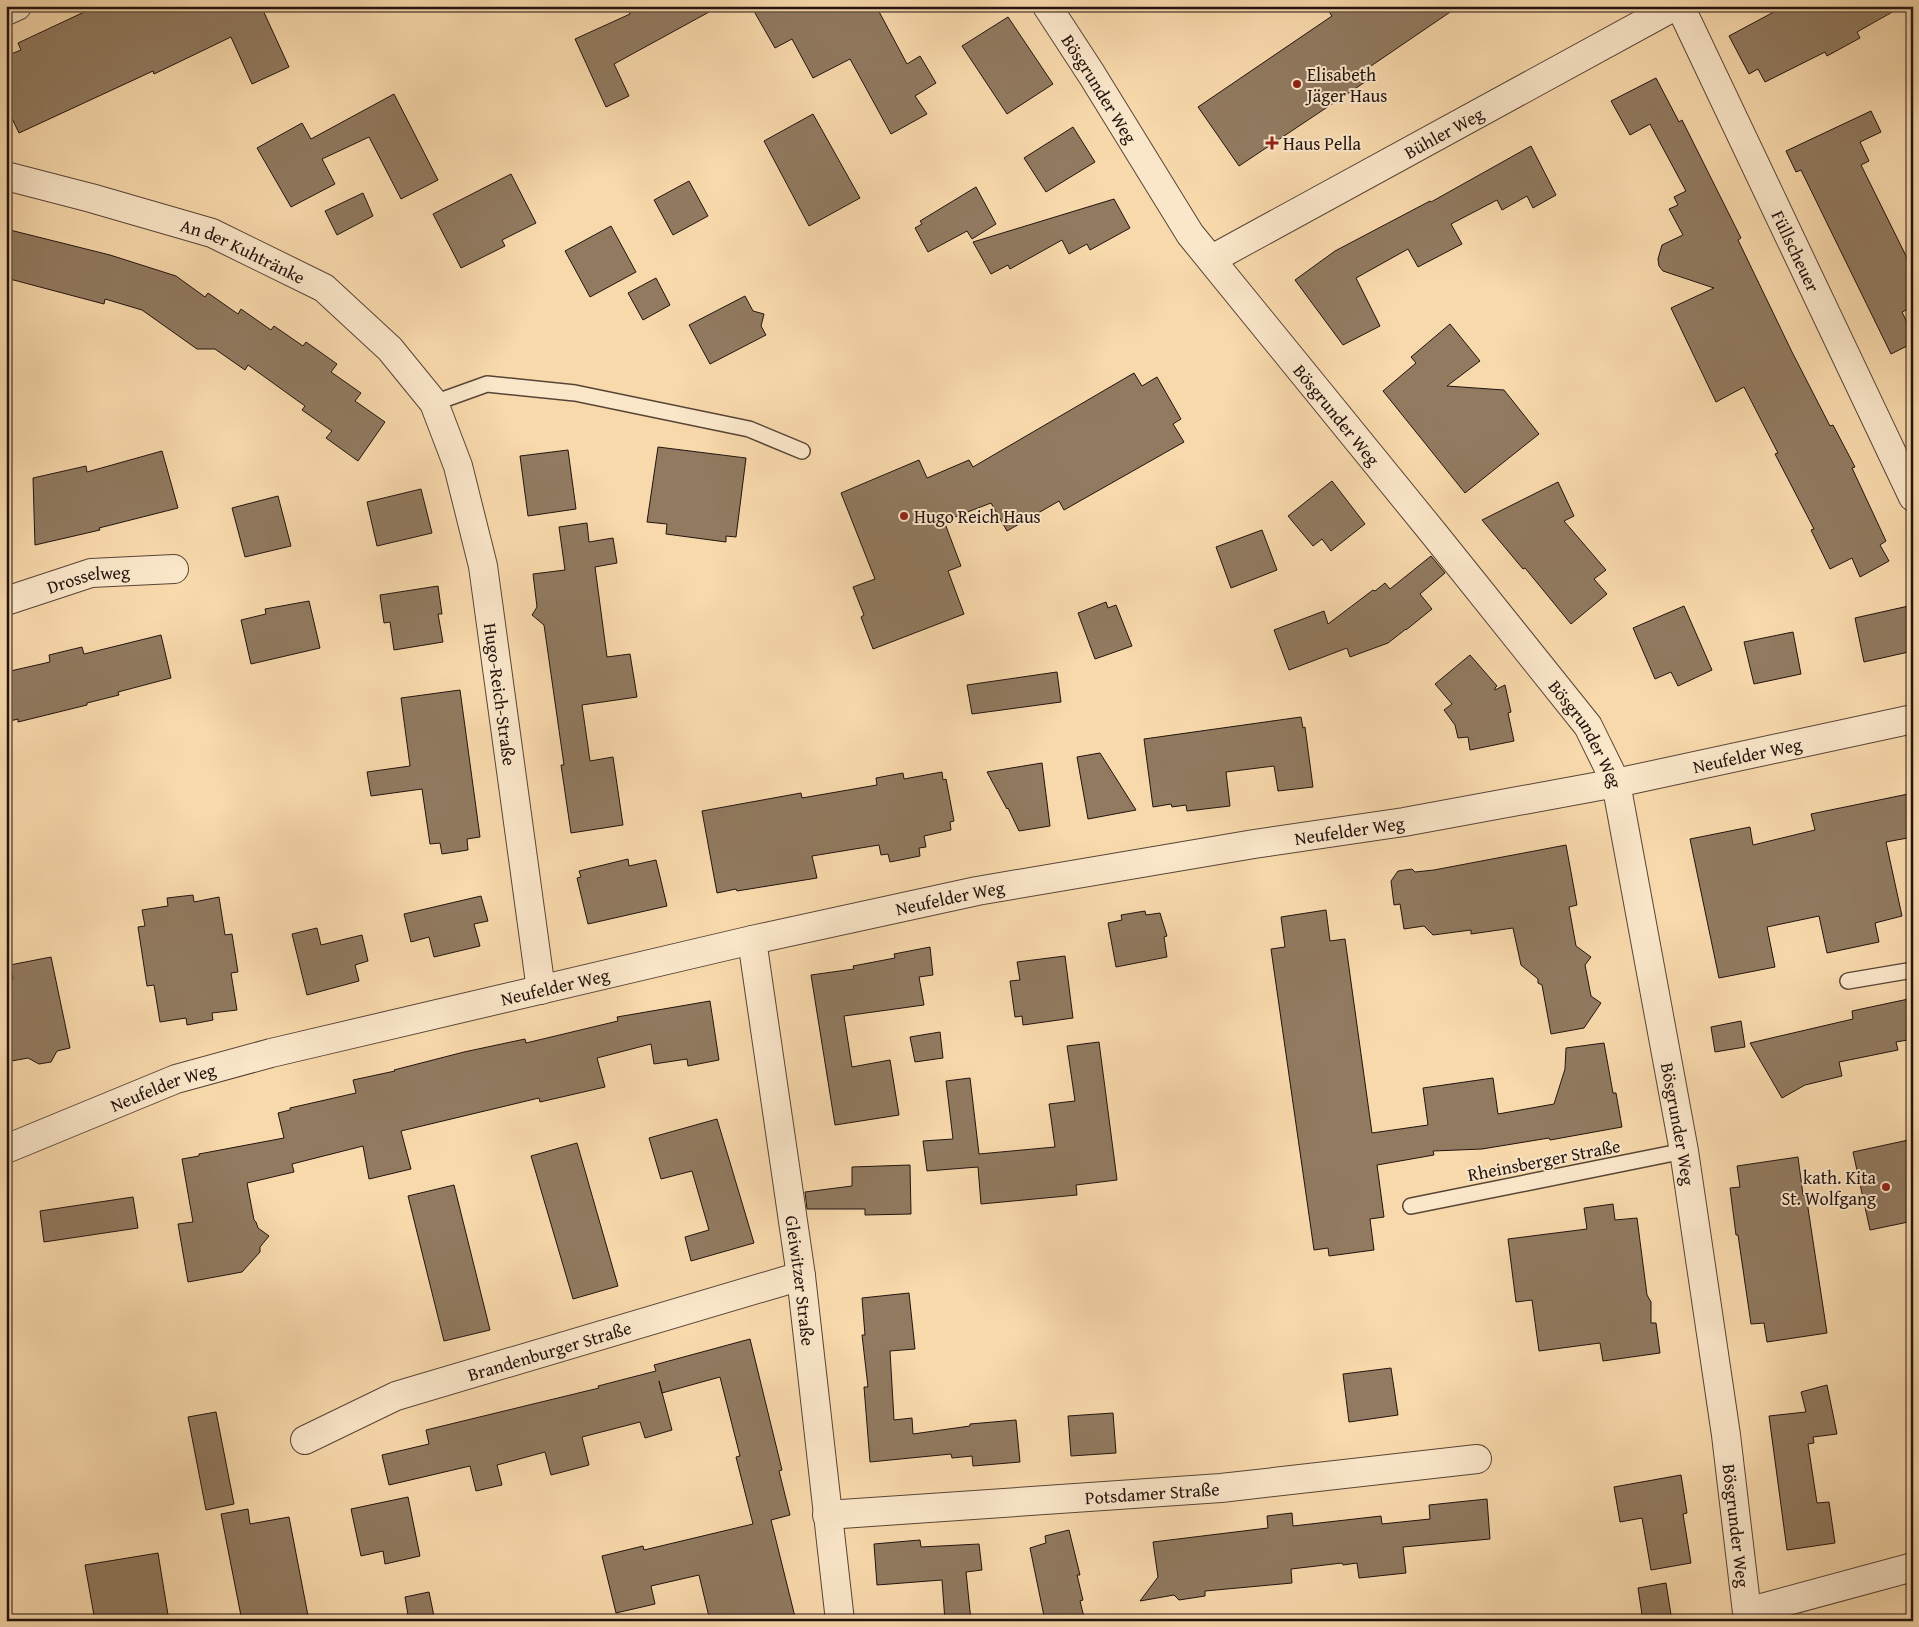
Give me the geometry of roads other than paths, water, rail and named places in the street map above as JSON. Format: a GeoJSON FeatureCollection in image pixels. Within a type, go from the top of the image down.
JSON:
{"type":"FeatureCollection","features":[{"type":"Feature","properties":{"kind":"street"},"geometry":{"type":"LineString","coordinates":[[6,11],[17,6]]}},
{"type":"Feature","properties":{"kind":"street","name":"Bösgrunder Weg"},"geometry":{"type":"LineString","coordinates":[[1047,6],[1092,74],[1190,234],[1588,726],[1616,784],[1684,1150],[1726,1435],[1747,1616]]}},
{"type":"Feature","properties":{"kind":"street","name":"Bühler Weg"},"geometry":{"type":"LineString","coordinates":[[1212,259],[1675,6]]}},
{"type":"Feature","properties":{"kind":"street","name":"Füllscheuer"},"geometry":{"type":"LineString","coordinates":[[1680,6],[1913,497]]}},
{"type":"Feature","properties":{"kind":"street","name":"An der Kuhtränke"},"geometry":{"type":"LineString","coordinates":[[6,176],[212,233],[324,288],[390,349],[434,403]]}},
{"type":"Feature","properties":{"kind":"street","name":"Hugo-Reich-Straße"},"geometry":{"type":"LineString","coordinates":[[434,403],[458,466],[483,566],[541,990]]}},
{"type":"Feature","properties":{"kind":"street","name":"Drosselweg"},"geometry":{"type":"LineString","coordinates":[[6,601],[91,573],[174,569]]}},
{"type":"Feature","properties":{"kind":"street","name":"Neufelder Weg"},"geometry":{"type":"LineString","coordinates":[[6,1150],[176,1079],[271,1053],[752,940],[977,891],[1254,844],[1404,822],[1616,784],[1913,719]]}},
{"type":"Feature","properties":{"kind":"street","name":"Gleiwitzer Straße"},"geometry":{"type":"LineString","coordinates":[[752,940],[801,1276],[840,1621]]}},
{"type":"Feature","properties":{"kind":"street","name":"Brandenburger Straße"},"geometry":{"type":"LineString","coordinates":[[305,1440],[396,1396],[801,1276]]}},
{"type":"Feature","properties":{"kind":"street","name":"Potsdamer Straße"},"geometry":{"type":"LineString","coordinates":[[827,1515],[1221,1488],[1477,1459]]}},
{"type":"Feature","properties":{"kind":"street"},"geometry":{"type":"LineString","coordinates":[[1747,1616],[1913,1567]]}},
{"type":"Feature","properties":{"kind":"lane"},"geometry":{"type":"LineString","coordinates":[[434,403],[487,384],[575,393],[749,429],[802,451]]}},
{"type":"Feature","properties":{"kind":"lane"},"geometry":{"type":"LineString","coordinates":[[1848,982],[1913,970]]}},
{"type":"Feature","properties":{"kind":"lane","name":"Rheinsberger Straße"},"geometry":{"type":"LineString","coordinates":[[1411,1206],[1684,1150]]}},
{"type":"Feature","properties":{"kind":"place","name":"Elisabeth Jäger Haus"},"geometry":{"type":"Point","coordinates":[1297,84]}},
{"type":"Feature","properties":{"kind":"place","name":"Haus Pella"},"geometry":{"type":"Point","coordinates":[1272,143]}},
{"type":"Feature","properties":{"kind":"place","name":"Hugo Reich Haus"},"geometry":{"type":"Point","coordinates":[904,516]}},
{"type":"Feature","properties":{"kind":"place","name":"kath. Kita St. Wolfgang"},"geometry":{"type":"Point","coordinates":[1886,1187]}}]}
